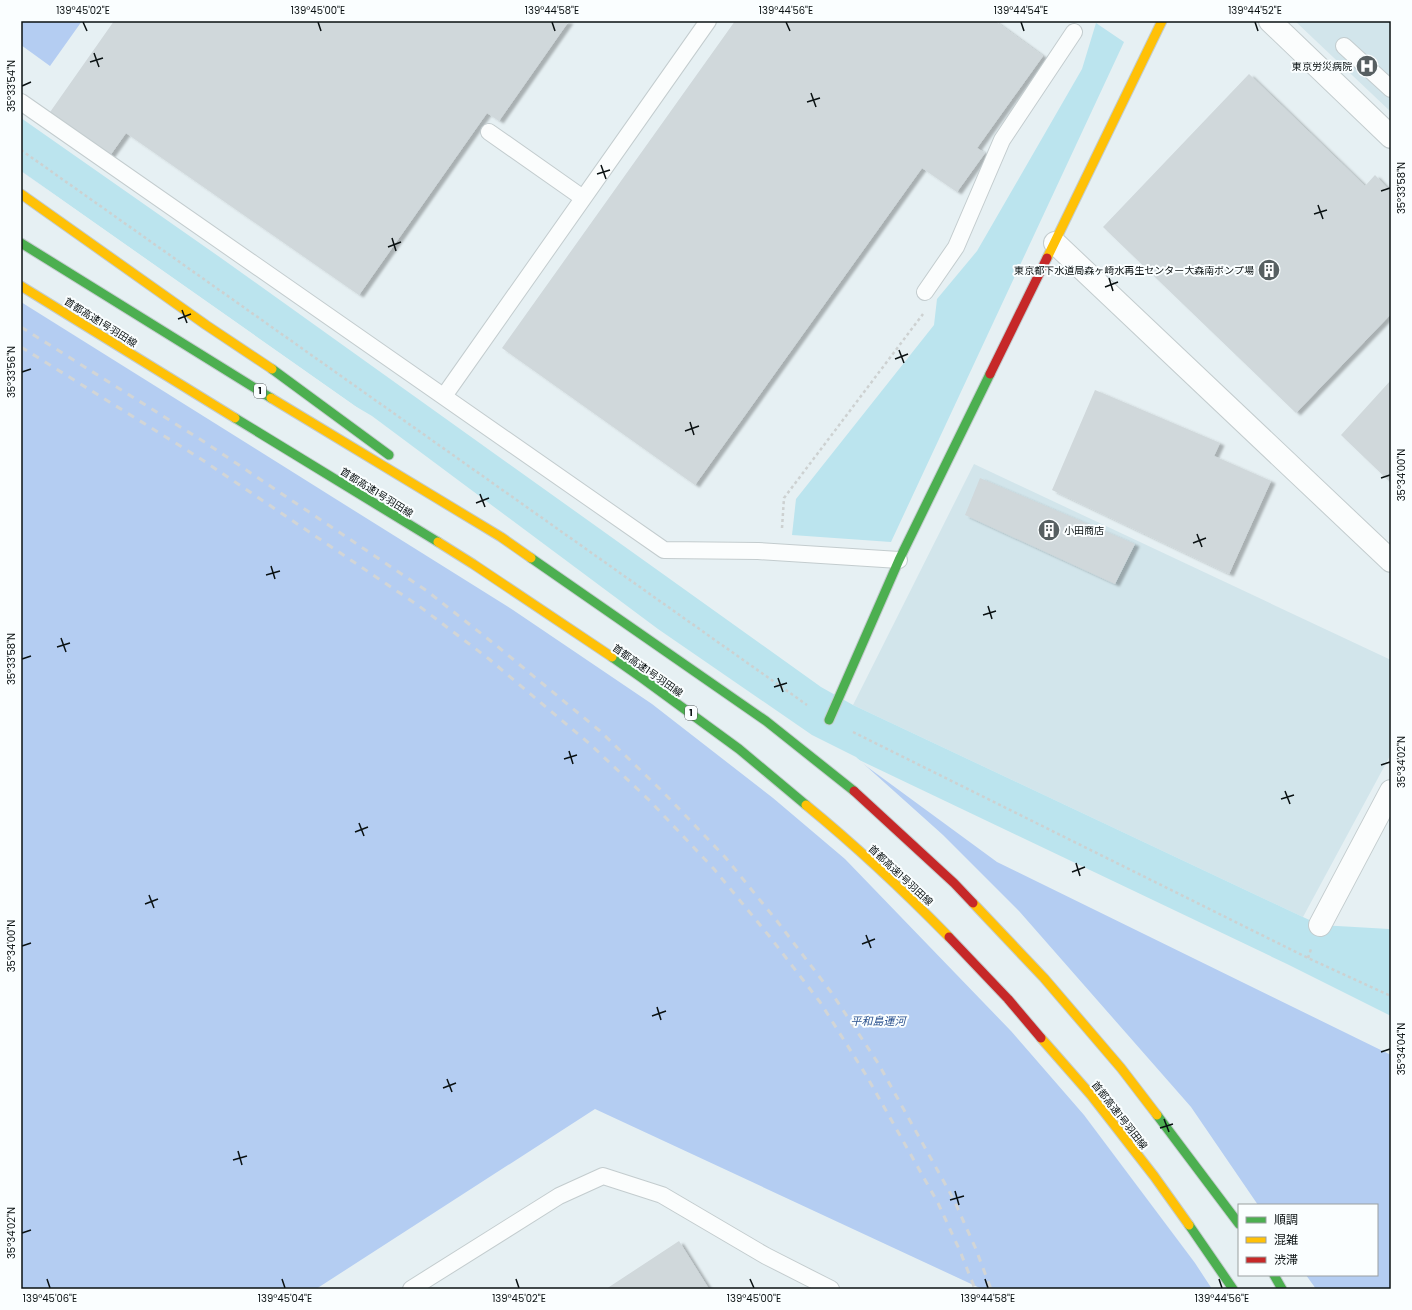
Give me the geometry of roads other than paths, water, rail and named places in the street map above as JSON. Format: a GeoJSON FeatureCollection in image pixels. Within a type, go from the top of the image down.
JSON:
{"type":"FeatureCollection","features":[{"type":"Feature","properties":{"kind":"main road"},"geometry":{"type":"LineString","coordinates":[[829,720],[900,560],[1162,21]]}},
{"type":"Feature","properties":{"kind":"main road"},"geometry":{"type":"LineString","coordinates":[[21,194],[206,325],[288,380],[394,459]]}},
{"type":"Feature","properties":{"kind":"main road","name":"1"},"geometry":{"type":"LineString","coordinates":[[21,243],[285,407],[501,537],[766,722],[865,800],[954,882],[1044,978],[1121,1068],[1238,1223]]}},
{"type":"Feature","properties":{"kind":"main road","name":"首都高速1号羽田線"},"geometry":{"type":"LineString","coordinates":[[21,286],[473,564],[642,678],[745,754],[851,843],[925,913],[1008,999],[1091,1095],[1149,1170],[1233,1289]]}},
{"type":"Feature","properties":{"kind":"main road"},"geometry":{"type":"LineString","coordinates":[[419,477],[501,537]]}},
{"type":"Feature","properties":{"kind":"main road"},"geometry":{"type":"LineString","coordinates":[[1275,1276],[1282,1289]]}},
{"type":"Feature","properties":{"kind":"street"},"geometry":{"type":"LineString","coordinates":[[1270,21],[1391,137]]}},
{"type":"Feature","properties":{"kind":"street"},"geometry":{"type":"LineString","coordinates":[[1055,243],[1391,561]]}},
{"type":"Feature","properties":{"kind":"street"},"geometry":{"type":"LineString","coordinates":[[1320,925],[1391,791]]}},
{"type":"Feature","properties":{"kind":"lane"},"geometry":{"type":"LineString","coordinates":[[444,396],[708,21]]}},
{"type":"Feature","properties":{"kind":"lane"},"geometry":{"type":"LineString","coordinates":[[924,292],[956,247],[1002,140],[1075,25]]}},
{"type":"Feature","properties":{"kind":"lane"},"geometry":{"type":"LineString","coordinates":[[1344,46],[1391,89]]}},
{"type":"Feature","properties":{"kind":"lane"},"geometry":{"type":"LineString","coordinates":[[21,102],[664,550],[781,553],[900,560]]}},
{"type":"Feature","properties":{"kind":"lane"},"geometry":{"type":"LineString","coordinates":[[489,132],[583,198]]}},
{"type":"Feature","properties":{"kind":"lane"},"geometry":{"type":"LineString","coordinates":[[411,1289],[560,1196],[603,1176],[662,1195],[766,1256],[831,1289]]}},
{"type":"Feature","properties":{"kind":"water"},"geometry":{"type":"Polygon","coordinates":[[[21,21],[82,21],[50,66],[21,45],[21,21]]]}},
{"type":"Feature","properties":{"kind":"water","name":"平和島運河"},"geometry":{"type":"Polygon","coordinates":[[[21,171],[657,631],[811,737],[862,763],[997,862],[1391,1055],[1391,1289],[982,1289],[595,1109],[316,1289],[21,1289],[21,171]]]}},
{"type":"Feature","properties":{"kind":"railway"},"geometry":{"type":"LineString","coordinates":[[21,327],[206,443],[427,591],[497,646],[600,731],[663,792],[725,857],[777,921],[831,992],[878,1063],[954,1200],[975,1247],[991,1289]]}},
{"type":"Feature","properties":{"kind":"railway"},"geometry":{"type":"LineString","coordinates":[[21,347],[198,457],[419,606],[489,659],[591,745],[650,801],[714,869],[770,937],[820,1002],[866,1075],[938,1203],[960,1251],[975,1289]]}},
{"type":"Feature","properties":{"kind":"place","name":"東京労災病院"},"geometry":{"type":"Point","coordinates":[1367,66]}},
{"type":"Feature","properties":{"kind":"place","name":"東京都下水道局森ヶ崎水再生センター大森南ポンプ場"},"geometry":{"type":"Point","coordinates":[1269,270]}},
{"type":"Feature","properties":{"kind":"place","name":"小田商店"},"geometry":{"type":"Point","coordinates":[1049,530]}}]}
